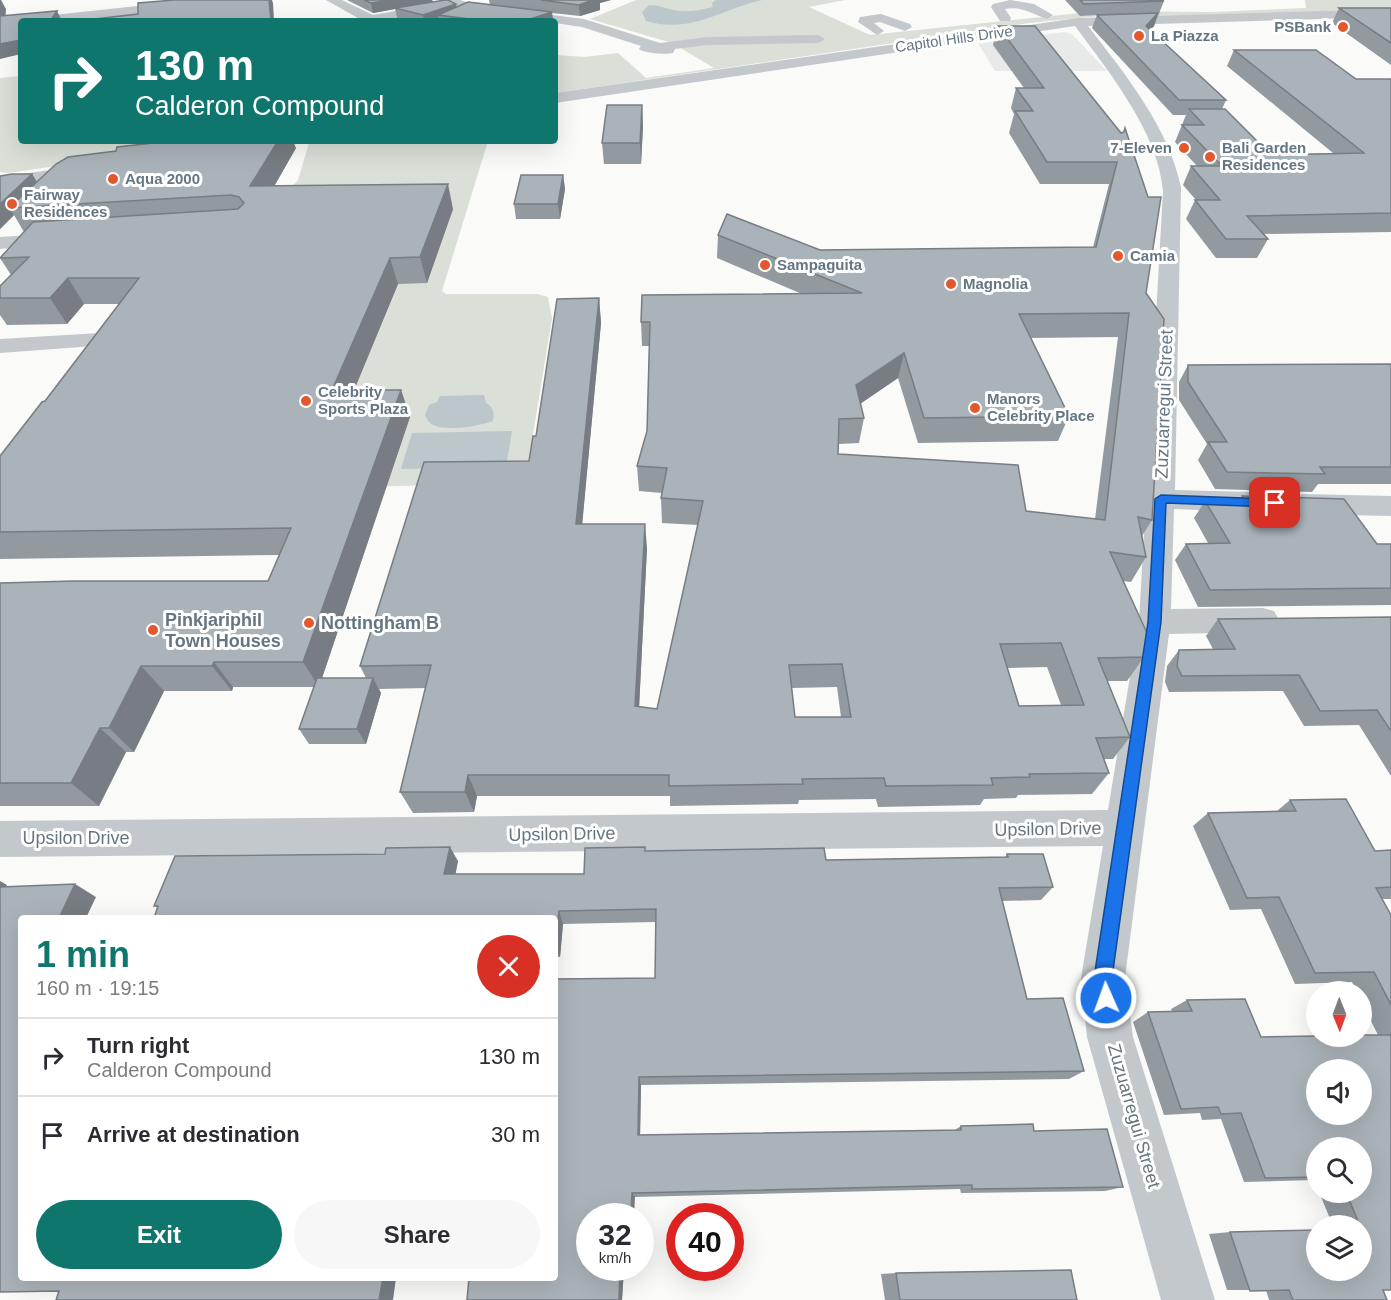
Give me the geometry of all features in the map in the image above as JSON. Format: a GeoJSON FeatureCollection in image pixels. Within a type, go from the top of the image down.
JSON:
{"type":"FeatureCollection","features":[{"type":"Feature","properties":{"kind":"street"},"geometry":{"type":"LineString","coordinates":[[62,18],[227,0]]}},
{"type":"Feature","properties":{"kind":"street"},"geometry":{"type":"LineString","coordinates":[[332,0],[364,18]]}},
{"type":"Feature","properties":{"kind":"street"},"geometry":{"type":"LineString","coordinates":[[383,18],[455,2],[480,10],[551,18]]}},
{"type":"Feature","properties":{"kind":"street"},"geometry":{"type":"LineString","coordinates":[[525,14],[543,5]]}},
{"type":"Feature","properties":{"kind":"street"},"geometry":{"type":"LineString","coordinates":[[1243,7],[1263,18]]}},
{"type":"Feature","properties":{"kind":"street"},"geometry":{"type":"LineString","coordinates":[[987,19],[1095,9],[1298,7]]}},
{"type":"Feature","properties":{"kind":"street","name":"Capitol Hills Drive"},"geometry":{"type":"LineString","coordinates":[[558,98],[1078,22],[1391,13]]}},
{"type":"Feature","properties":{"kind":"street"},"geometry":{"type":"LineString","coordinates":[[558,19],[584,23],[646,46],[675,63],[717,74]]}},
{"type":"Feature","properties":{"kind":"street","name":"Zuzuarregui Street"},"geometry":{"type":"LineString","coordinates":[[1078,22],[1106,58],[1142,116],[1160,152],[1171,184],[1172,219],[1155,622],[1103,978],[1110,1037],[1188,1300]]}},
{"type":"Feature","properties":{"kind":"street"},"geometry":{"type":"LineString","coordinates":[[854,34],[911,26]]}},
{"type":"Feature","properties":{"kind":"street"},"geometry":{"type":"LineString","coordinates":[[646,46],[707,41],[784,41],[832,37]]}},
{"type":"Feature","properties":{"kind":"street"},"geometry":{"type":"LineString","coordinates":[[663,46],[684,78]]}},
{"type":"Feature","properties":{"kind":"street"},"geometry":{"type":"LineString","coordinates":[[0,182],[99,168]]}},
{"type":"Feature","properties":{"kind":"street"},"geometry":{"type":"LineString","coordinates":[[52,193],[60,186],[65,174]]}},
{"type":"Feature","properties":{"kind":"street"},"geometry":{"type":"LineString","coordinates":[[0,243],[23,221]]}},
{"type":"Feature","properties":{"kind":"street"},"geometry":{"type":"LineString","coordinates":[[0,243],[81,238]]}},
{"type":"Feature","properties":{"kind":"street"},"geometry":{"type":"LineString","coordinates":[[0,346],[100,340]]}},
{"type":"Feature","properties":{"kind":"street"},"geometry":{"type":"LineString","coordinates":[[1161,499],[1391,506]]}},
{"type":"Feature","properties":{"kind":"street"},"geometry":{"type":"LineString","coordinates":[[1155,622],[1287,620]]}},
{"type":"Feature","properties":{"kind":"street","name":"Upsilon Drive"},"geometry":{"type":"LineString","coordinates":[[0,839],[1124,828]]}},
{"type":"Feature","properties":{"kind":"shaded area"},"geometry":{"type":"Polygon","coordinates":[[[636,0],[845,0],[809,7],[870,35],[1099,11],[1213,12],[1306,8],[1305,0],[1391,0],[1391,8],[1240,15],[1100,16],[1029,23],[558,93],[558,55],[585,57],[618,53],[646,78],[714,68],[672,43],[590,19],[636,0]]]}},
{"type":"Feature","properties":{"kind":"shaded area"},"geometry":{"type":"Polygon","coordinates":[[[716,0],[762,0],[692,23],[677,25],[646,21],[642,12],[649,5],[678,11],[698,10],[713,7],[712,3],[716,0]]]}},
{"type":"Feature","properties":{"kind":"shaded area"},"geometry":{"type":"Polygon","coordinates":[[[1064,32],[1072,34],[1107,71],[995,71],[978,43],[1064,32]]]}},
{"type":"Feature","properties":{"kind":"shaded area"},"geometry":{"type":"Polygon","coordinates":[[[18,76],[18,144],[209,144],[8,173],[0,172],[0,78],[18,76]]]}},
{"type":"Feature","properties":{"kind":"shaded area"},"geometry":{"type":"Polygon","coordinates":[[[309,144],[487,144],[442,291],[446,294],[537,294],[548,297],[552,318],[525,483],[319,488],[251,232],[298,180],[309,144]]]}},
{"type":"Feature","properties":{"kind":"shaded area"},"geometry":{"type":"Polygon","coordinates":[[[484,395],[486,403],[493,410],[493,421],[479,425],[443,428],[430,423],[425,415],[429,405],[437,402],[440,396],[484,395]]]}},
{"type":"Feature","properties":{"kind":"shaded area"},"geometry":{"type":"Polygon","coordinates":[[[512,431],[506,467],[401,469],[412,433],[512,431]]]}},
{"type":"Feature","properties":{"kind":"building"},"geometry":{"type":"Polygon","coordinates":[[[174,0],[269,0],[271,18],[103,18],[138,14],[138,3],[174,0]]]}},
{"type":"Feature","properties":{"kind":"building"},"geometry":{"type":"Polygon","coordinates":[[[364,0],[391,0],[371,3],[364,0]]]}},
{"type":"Feature","properties":{"kind":"building"},"geometry":{"type":"Polygon","coordinates":[[[448,0],[456,4],[423,15],[395,8],[448,0]]]}},
{"type":"Feature","properties":{"kind":"building"},"geometry":{"type":"Polygon","coordinates":[[[541,0],[593,0],[579,5],[541,0]]]}},
{"type":"Feature","properties":{"kind":"building"},"geometry":{"type":"Polygon","coordinates":[[[1080,0],[1161,0],[1164,1],[1084,4],[1080,0]]]}},
{"type":"Feature","properties":{"kind":"building"},"geometry":{"type":"Polygon","coordinates":[[[468,2],[552,12],[533,18],[462,18],[438,15],[468,2]]]}},
{"type":"Feature","properties":{"kind":"building"},"geometry":{"type":"Polygon","coordinates":[[[1339,8],[1391,8],[1391,43],[1339,8]]]}},
{"type":"Feature","properties":{"kind":"building"},"geometry":{"type":"Polygon","coordinates":[[[57,11],[52,18],[18,18],[18,41],[0,44],[0,16],[57,11]]]}},
{"type":"Feature","properties":{"kind":"building"},"geometry":{"type":"Polygon","coordinates":[[[1158,13],[1146,26],[1226,100],[1179,100],[1097,15],[1158,13]]]}},
{"type":"Feature","properties":{"kind":"building"},"geometry":{"type":"Polygon","coordinates":[[[998,26],[1035,26],[1121,133],[1125,128],[1148,197],[1161,197],[1146,293],[1164,319],[1152,520],[1138,517],[1146,557],[1110,552],[1147,633],[1144,657],[1098,658],[1130,737],[1096,738],[1109,773],[1029,774],[1030,777],[991,778],[993,785],[886,786],[884,778],[802,779],[803,784],[669,786],[669,775],[468,775],[465,792],[400,792],[431,665],[360,666],[424,462],[529,461],[533,436],[536,436],[557,299],[599,298],[576,524],[645,524],[635,706],[657,709],[703,501],[661,498],[667,468],[637,466],[647,431],[650,322],[641,322],[642,295],[862,293],[718,235],[727,214],[820,250],[1096,247],[1117,162],[1047,162],[1015,111],[1033,111],[1016,88],[1044,88],[998,26]],[[1129,313],[1019,314],[1069,416],[924,418],[904,353],[856,385],[864,418],[839,419],[838,454],[1018,465],[1026,511],[1105,520],[1129,313]],[[1061,643],[1000,644],[1019,706],[1084,705],[1061,643]],[[842,664],[789,665],[795,717],[851,717],[842,664]]]}},
{"type":"Feature","properties":{"kind":"building"},"geometry":{"type":"Polygon","coordinates":[[[1234,50],[1316,50],[1356,79],[1391,79],[1391,213],[1247,216],[1268,239],[1226,239],[1195,200],[1220,200],[1191,166],[1222,166],[1182,125],[1204,125],[1189,109],[1225,109],[1271,155],[1364,153],[1234,50]]]}},
{"type":"Feature","properties":{"kind":"building"},"geometry":{"type":"Polygon","coordinates":[[[607,105],[642,105],[640,143],[602,143],[607,105]]]}},
{"type":"Feature","properties":{"kind":"building"},"geometry":{"type":"Polygon","coordinates":[[[144,144],[276,144],[250,186],[448,184],[420,257],[390,258],[332,390],[401,390],[303,662],[214,662],[212,666],[141,666],[109,728],[100,728],[71,783],[0,783],[0,583],[268,581],[291,528],[0,532],[0,456],[139,278],[68,278],[50,298],[0,298],[0,286],[29,257],[0,258],[33,222],[238,209],[244,203],[239,197],[231,195],[9,208],[56,164],[68,157],[116,151],[117,147],[144,144]]]}},
{"type":"Feature","properties":{"kind":"building"},"geometry":{"type":"Polygon","coordinates":[[[32,174],[0,204],[0,176],[32,174]]]}},
{"type":"Feature","properties":{"kind":"building"},"geometry":{"type":"Polygon","coordinates":[[[521,175],[563,175],[558,204],[514,204],[521,175]]]}},
{"type":"Feature","properties":{"kind":"building"},"geometry":{"type":"Polygon","coordinates":[[[1391,364],[1391,467],[1320,467],[1325,474],[1227,472],[1208,442],[1227,442],[1188,382],[1188,365],[1391,364]]]}},
{"type":"Feature","properties":{"kind":"building"},"geometry":{"type":"Polygon","coordinates":[[[1242,496],[1344,499],[1377,544],[1391,544],[1391,588],[1210,590],[1186,544],[1230,543],[1205,501],[1245,501],[1242,496]]]}},
{"type":"Feature","properties":{"kind":"building"},"geometry":{"type":"Polygon","coordinates":[[[1391,617],[1391,731],[1377,710],[1320,711],[1299,675],[1182,676],[1177,666],[1179,650],[1235,649],[1218,619],[1391,617]]]}},
{"type":"Feature","properties":{"kind":"building"},"geometry":{"type":"Polygon","coordinates":[[[317,678],[373,678],[357,729],[299,729],[317,678]]]}},
{"type":"Feature","properties":{"kind":"building"},"geometry":{"type":"Polygon","coordinates":[[[1346,799],[1375,851],[1391,850],[1391,887],[1376,888],[1391,915],[1391,1005],[1374,972],[1315,973],[1279,897],[1247,898],[1208,813],[1296,811],[1290,800],[1346,799]]]}},
{"type":"Feature","properties":{"kind":"building"},"geometry":{"type":"Polygon","coordinates":[[[450,847],[444,874],[584,874],[585,848],[645,847],[645,851],[824,848],[826,860],[1008,857],[1007,854],[1043,854],[1053,887],[999,888],[1027,999],[1063,998],[1084,1071],[639,1077],[638,1135],[961,1130],[961,1126],[1033,1124],[1034,1131],[1107,1129],[1123,1187],[972,1189],[972,1185],[632,1193],[632,1203],[576,1203],[576,1281],[620,1281],[619,1300],[467,1300],[469,1281],[558,1281],[558,979],[655,978],[656,909],[559,911],[558,920],[558,915],[155,915],[158,906],[154,906],[175,856],[385,854],[386,848],[450,847]]]}},
{"type":"Feature","properties":{"kind":"building"},"geometry":{"type":"Polygon","coordinates":[[[75,884],[60,915],[18,915],[18,1281],[382,1281],[379,1300],[56,1300],[59,1291],[0,1292],[0,887],[75,884]]]}},
{"type":"Feature","properties":{"kind":"building"},"geometry":{"type":"Polygon","coordinates":[[[1245,999],[1261,1037],[1306,1037],[1306,1047],[1372,1047],[1372,1035],[1391,1035],[1391,1290],[1383,1290],[1387,1300],[1293,1300],[1289,1290],[1250,1291],[1230,1232],[1306,1230],[1306,1281],[1372,1281],[1372,1215],[1355,1215],[1351,1203],[1372,1203],[1372,1137],[1306,1137],[1306,1177],[1265,1178],[1241,1113],[1221,1114],[1218,1107],[1181,1109],[1148,1012],[1192,1011],[1187,1000],[1245,999]]]}},
{"type":"Feature","properties":{"kind":"building"},"geometry":{"type":"Polygon","coordinates":[[[1071,1270],[1077,1300],[900,1300],[896,1273],[1071,1270]]]}},
{"type":"Feature","properties":{"kind":"place","name":"PSBank"},"geometry":{"type":"Point","coordinates":[1343,27]}},
{"type":"Feature","properties":{"kind":"place","name":"La Piazza"},"geometry":{"type":"Point","coordinates":[1139,36]}},
{"type":"Feature","properties":{"kind":"place","name":"7-Eleven"},"geometry":{"type":"Point","coordinates":[1184,148]}},
{"type":"Feature","properties":{"kind":"place","name":"Bali Garden Residences"},"geometry":{"type":"Point","coordinates":[1210,157]}},
{"type":"Feature","properties":{"kind":"place","name":"Aqua 2000"},"geometry":{"type":"Point","coordinates":[113,179]}},
{"type":"Feature","properties":{"kind":"place","name":"Fairway Residences"},"geometry":{"type":"Point","coordinates":[12,204]}},
{"type":"Feature","properties":{"kind":"place","name":"Camia"},"geometry":{"type":"Point","coordinates":[1118,256]}},
{"type":"Feature","properties":{"kind":"place","name":"Sampaguita"},"geometry":{"type":"Point","coordinates":[765,265]}},
{"type":"Feature","properties":{"kind":"place","name":"Magnolia"},"geometry":{"type":"Point","coordinates":[951,284]}},
{"type":"Feature","properties":{"kind":"place","name":"Celebrity Sports Plaza"},"geometry":{"type":"Point","coordinates":[306,401]}},
{"type":"Feature","properties":{"kind":"place","name":"Manors Celebrity Place"},"geometry":{"type":"Point","coordinates":[975,408]}},
{"type":"Feature","properties":{"kind":"place","name":"Nottingham B"},"geometry":{"type":"Point","coordinates":[309,623]}},
{"type":"Feature","properties":{"kind":"place","name":"Pinkjariphil Town Houses"},"geometry":{"type":"Point","coordinates":[153,630]}},
{"type":"Feature","properties":{"kind":"route"},"geometry":{"type":"LineString","coordinates":[[1106,998],[1103,978],[1155,622],[1161,499],[1275,503]]}}]}
